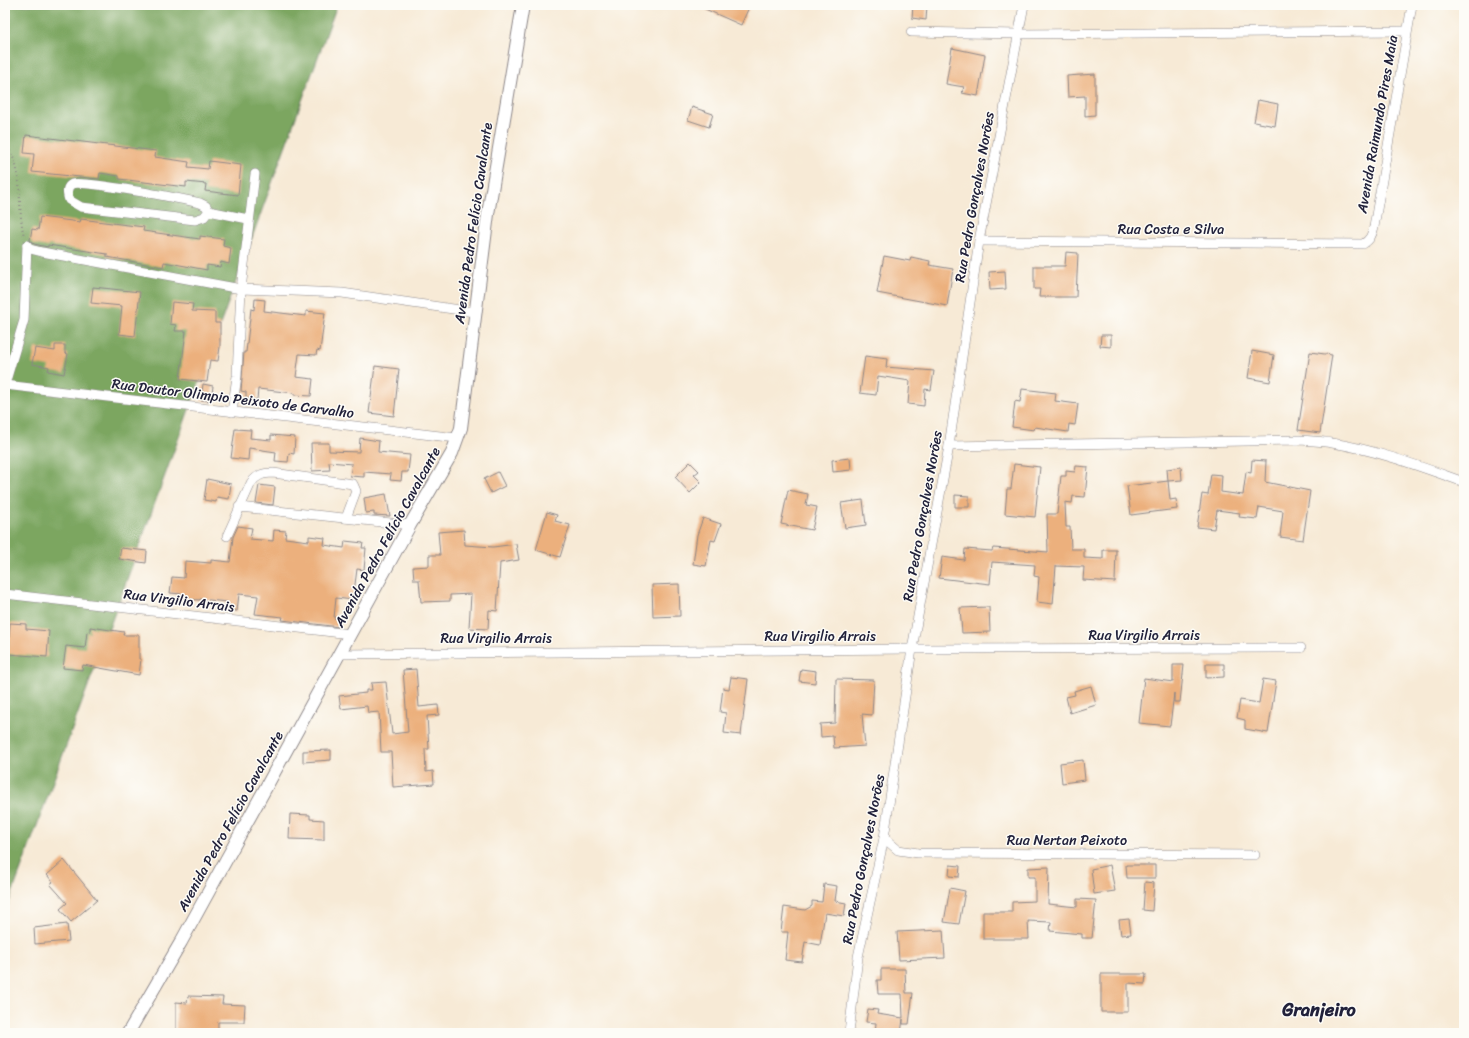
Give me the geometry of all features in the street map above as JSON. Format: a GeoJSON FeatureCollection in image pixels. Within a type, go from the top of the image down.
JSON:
{"type":"FeatureCollection","features":[{"type":"Feature","properties":{"kind":"street","name":"Avenida Pedro Felício Cavalcante"},"geometry":{"type":"LineString","coordinates":[[128,1033],[181,942],[410,525],[449,459],[460,428],[474,312],[496,163],[523,5]]}},
{"type":"Feature","properties":{"kind":"street","name":"Rua Pedro Gonçalves Norões"},"geometry":{"type":"LineString","coordinates":[[849,1033],[858,957],[884,838],[912,649],[949,446],[979,242],[1024,5]]}},
{"type":"Feature","properties":{"kind":"street","name":"Avenida Raimundo Pires Maia"},"geometry":{"type":"LineString","coordinates":[[1363,244],[1368,241],[1372,235],[1374,227],[1412,5]]}},
{"type":"Feature","properties":{"kind":"street"},"geometry":{"type":"LineString","coordinates":[[911,32],[1019,34],[1407,31]]}},
{"type":"Feature","properties":{"kind":"street"},"geometry":{"type":"LineString","coordinates":[[232,412],[237,376],[241,289],[248,219],[255,174]]}},
{"type":"Feature","properties":{"kind":"street"},"geometry":{"type":"LineString","coordinates":[[209,211],[204,217],[194,220],[81,207],[69,200],[67,191],[68,187],[75,183],[98,186],[200,203],[206,206],[209,211],[248,219]]}},
{"type":"Feature","properties":{"kind":"street","name":"Rua Costa e Silva"},"geometry":{"type":"LineString","coordinates":[[979,242],[1363,244]]}},
{"type":"Feature","properties":{"kind":"street"},"geometry":{"type":"LineString","coordinates":[[27,245],[30,249],[42,252],[241,289],[342,293],[474,312]]}},
{"type":"Feature","properties":{"kind":"street"},"geometry":{"type":"LineString","coordinates":[[5,384],[24,320],[27,245]]}},
{"type":"Feature","properties":{"kind":"street","name":"Rua Doutor Olimpio Peixoto de Carvalho"},"geometry":{"type":"LineString","coordinates":[[5,384],[457,438]]}},
{"type":"Feature","properties":{"kind":"street"},"geometry":{"type":"LineString","coordinates":[[949,446],[1299,440],[1332,443],[1366,451],[1418,466],[1464,482]]}},
{"type":"Feature","properties":{"kind":"street"},"geometry":{"type":"LineString","coordinates":[[227,536],[239,507],[254,479],[263,474],[273,473],[353,484],[356,491],[346,518]]}},
{"type":"Feature","properties":{"kind":"street"},"geometry":{"type":"LineString","coordinates":[[239,507],[410,525]]}},
{"type":"Feature","properties":{"kind":"street","name":"Rua Virgilio Arrais"},"geometry":{"type":"LineString","coordinates":[[5,594],[350,634]]}},
{"type":"Feature","properties":{"kind":"street","name":"Rua Virgilio Arrais"},"geometry":{"type":"LineString","coordinates":[[339,654],[912,649],[1301,648]]}},
{"type":"Feature","properties":{"kind":"street","name":"Rua Nertan Peixoto"},"geometry":{"type":"LineString","coordinates":[[884,838],[898,850],[918,853],[1255,855]]}},
{"type":"Feature","properties":{"kind":"path"},"geometry":{"type":"LineString","coordinates":[[5,144],[15,159],[19,174],[23,232],[27,245]]}},
{"type":"Feature","properties":{"kind":"green space"},"geometry":{"type":"Polygon","coordinates":[[[5,5],[337,5],[5,913],[5,5]]]}},
{"type":"Feature","properties":{"kind":"building"},"geometry":{"type":"Polygon","coordinates":[[[696,5],[750,5],[741,25],[696,5]]]}},
{"type":"Feature","properties":{"kind":"building"},"geometry":{"type":"Polygon","coordinates":[[[913,5],[927,5],[926,20],[912,18],[913,5]]]}},
{"type":"Feature","properties":{"kind":"building"},"geometry":{"type":"Polygon","coordinates":[[[952,48],[985,55],[978,96],[962,93],[964,87],[946,84],[952,48]]]}},
{"type":"Feature","properties":{"kind":"building"},"geometry":{"type":"Polygon","coordinates":[[[1095,74],[1095,115],[1085,116],[1085,96],[1068,97],[1067,76],[1095,74]]]}},
{"type":"Feature","properties":{"kind":"building"},"geometry":{"type":"Polygon","coordinates":[[[1258,100],[1278,104],[1275,126],[1254,122],[1258,100]]]}},
{"type":"Feature","properties":{"kind":"building"},"geometry":{"type":"Polygon","coordinates":[[[692,107],[713,114],[709,127],[688,120],[692,107]]]}},
{"type":"Feature","properties":{"kind":"building"},"geometry":{"type":"Polygon","coordinates":[[[26,135],[156,151],[155,157],[189,162],[188,167],[208,169],[209,161],[241,165],[238,195],[205,191],[206,184],[186,182],[186,187],[119,179],[119,176],[100,173],[99,179],[32,172],[34,154],[24,153],[26,135]]]}},
{"type":"Feature","properties":{"kind":"building"},"geometry":{"type":"Polygon","coordinates":[[[40,217],[80,222],[81,219],[144,227],[143,231],[200,239],[200,236],[224,239],[223,246],[231,248],[229,264],[221,262],[220,267],[207,265],[207,270],[164,262],[163,267],[107,257],[107,254],[34,244],[30,240],[32,229],[38,230],[40,217]]]}},
{"type":"Feature","properties":{"kind":"building"},"geometry":{"type":"Polygon","coordinates":[[[1066,252],[1078,253],[1076,297],[1039,297],[1040,289],[1034,289],[1034,266],[1065,266],[1066,252]]]}},
{"type":"Feature","properties":{"kind":"building"},"geometry":{"type":"Polygon","coordinates":[[[884,256],[910,261],[911,257],[930,261],[929,265],[953,269],[947,306],[877,293],[884,256]]]}},
{"type":"Feature","properties":{"kind":"building"},"geometry":{"type":"Polygon","coordinates":[[[1005,271],[1006,289],[990,290],[989,272],[1005,271]]]}},
{"type":"Feature","properties":{"kind":"building"},"geometry":{"type":"Polygon","coordinates":[[[93,287],[140,292],[135,336],[119,334],[122,306],[91,303],[93,287]]]}},
{"type":"Feature","properties":{"kind":"building"},"geometry":{"type":"Polygon","coordinates":[[[255,299],[265,300],[264,311],[306,316],[306,311],[325,313],[320,351],[317,350],[316,355],[299,354],[296,377],[313,379],[311,396],[294,395],[294,393],[258,389],[257,400],[246,398],[246,392],[241,391],[244,352],[246,352],[251,309],[254,310],[255,299]]]}},
{"type":"Feature","properties":{"kind":"building"},"geometry":{"type":"Polygon","coordinates":[[[172,302],[193,304],[192,311],[215,312],[215,323],[220,323],[220,347],[218,361],[210,360],[207,382],[180,379],[186,331],[175,331],[176,325],[170,324],[172,302]]]}},
{"type":"Feature","properties":{"kind":"building"},"geometry":{"type":"Polygon","coordinates":[[[1101,335],[1111,335],[1111,347],[1100,346],[1101,335]]]}},
{"type":"Feature","properties":{"kind":"building"},"geometry":{"type":"Polygon","coordinates":[[[55,345],[65,345],[65,353],[68,354],[64,374],[48,371],[49,367],[32,364],[35,348],[55,351],[55,345]]]}},
{"type":"Feature","properties":{"kind":"building"},"geometry":{"type":"Polygon","coordinates":[[[1252,351],[1274,355],[1270,382],[1248,378],[1252,351]]]}},
{"type":"Feature","properties":{"kind":"building"},"geometry":{"type":"Polygon","coordinates":[[[1310,352],[1332,355],[1320,433],[1298,430],[1310,352]]]}},
{"type":"Feature","properties":{"kind":"building"},"geometry":{"type":"Polygon","coordinates":[[[865,356],[887,359],[886,367],[934,371],[931,390],[925,389],[924,406],[908,404],[910,381],[878,376],[876,395],[860,393],[865,356]]]}},
{"type":"Feature","properties":{"kind":"building"},"geometry":{"type":"Polygon","coordinates":[[[375,366],[399,369],[394,416],[369,413],[375,366]]]}},
{"type":"Feature","properties":{"kind":"building"},"geometry":{"type":"Polygon","coordinates":[[[203,384],[213,386],[211,401],[201,400],[203,384]]]}},
{"type":"Feature","properties":{"kind":"building"},"geometry":{"type":"Polygon","coordinates":[[[1022,389],[1056,393],[1055,401],[1078,404],[1075,425],[1069,424],[1068,432],[1035,427],[1034,430],[1012,427],[1015,401],[1020,402],[1022,389]]]}},
{"type":"Feature","properties":{"kind":"building"},"geometry":{"type":"Polygon","coordinates":[[[235,429],[251,430],[250,438],[271,440],[271,435],[295,437],[294,454],[289,453],[288,462],[275,461],[276,452],[249,448],[248,460],[231,458],[235,429]]]}},
{"type":"Feature","properties":{"kind":"building"},"geometry":{"type":"Polygon","coordinates":[[[360,438],[379,441],[378,452],[410,455],[408,472],[402,472],[401,481],[390,480],[391,474],[364,472],[364,477],[350,476],[352,464],[329,462],[330,470],[312,471],[311,443],[329,443],[329,451],[359,452],[360,438]]]}},
{"type":"Feature","properties":{"kind":"building"},"geometry":{"type":"Polygon","coordinates":[[[850,458],[851,470],[833,472],[832,460],[850,458]]]}},
{"type":"Feature","properties":{"kind":"building"},"geometry":{"type":"Polygon","coordinates":[[[1252,460],[1266,461],[1265,482],[1310,491],[1303,540],[1280,537],[1283,511],[1259,507],[1257,519],[1239,517],[1240,513],[1217,510],[1214,529],[1197,527],[1202,494],[1208,495],[1211,474],[1222,475],[1221,492],[1243,495],[1246,472],[1251,473],[1252,460]]]}},
{"type":"Feature","properties":{"kind":"building"},"geometry":{"type":"Polygon","coordinates":[[[690,462],[699,471],[694,475],[701,482],[690,493],[675,477],[690,462]]]}},
{"type":"Feature","properties":{"kind":"building"},"geometry":{"type":"Polygon","coordinates":[[[1014,464],[1040,467],[1035,517],[1005,514],[1007,489],[1011,489],[1014,464]]]}},
{"type":"Feature","properties":{"kind":"building"},"geometry":{"type":"Polygon","coordinates":[[[1076,466],[1088,467],[1085,497],[1073,496],[1072,503],[1065,502],[1066,527],[1070,527],[1071,549],[1084,549],[1084,558],[1103,559],[1103,550],[1116,550],[1115,582],[1083,580],[1084,567],[1056,566],[1053,604],[1037,602],[1039,577],[1034,576],[1035,565],[992,562],[990,584],[939,578],[942,557],[964,560],[965,549],[992,551],[993,548],[1048,552],[1047,514],[1057,514],[1061,476],[1066,476],[1066,471],[1075,472],[1076,466]]]}},
{"type":"Feature","properties":{"kind":"building"},"geometry":{"type":"Polygon","coordinates":[[[1181,467],[1182,480],[1168,481],[1167,469],[1181,467]]]}},
{"type":"Feature","properties":{"kind":"building"},"geometry":{"type":"Polygon","coordinates":[[[498,472],[505,486],[491,493],[484,479],[498,472]]]}},
{"type":"Feature","properties":{"kind":"building"},"geometry":{"type":"Polygon","coordinates":[[[207,479],[231,484],[229,499],[217,497],[216,502],[204,500],[207,479]]]}},
{"type":"Feature","properties":{"kind":"building"},"geometry":{"type":"Polygon","coordinates":[[[1168,481],[1170,500],[1176,499],[1177,509],[1131,515],[1127,486],[1168,481]]]}},
{"type":"Feature","properties":{"kind":"building"},"geometry":{"type":"Polygon","coordinates":[[[259,485],[275,487],[273,505],[256,503],[259,485]]]}},
{"type":"Feature","properties":{"kind":"building"},"geometry":{"type":"Polygon","coordinates":[[[788,490],[808,494],[806,505],[817,507],[812,530],[781,524],[788,490]]]}},
{"type":"Feature","properties":{"kind":"building"},"geometry":{"type":"Polygon","coordinates":[[[386,494],[390,516],[374,515],[374,512],[366,513],[364,498],[386,494]]]}},
{"type":"Feature","properties":{"kind":"building"},"geometry":{"type":"Polygon","coordinates":[[[955,495],[969,496],[969,507],[955,507],[955,495]]]}},
{"type":"Feature","properties":{"kind":"building"},"geometry":{"type":"Polygon","coordinates":[[[863,500],[866,525],[845,528],[841,503],[863,500]]]}},
{"type":"Feature","properties":{"kind":"building"},"geometry":{"type":"Polygon","coordinates":[[[547,512],[557,515],[555,521],[570,525],[560,557],[536,550],[547,512]]]}},
{"type":"Feature","properties":{"kind":"building"},"geometry":{"type":"Polygon","coordinates":[[[703,518],[721,524],[715,541],[711,540],[706,566],[693,564],[697,535],[703,518]]]}},
{"type":"Feature","properties":{"kind":"building"},"geometry":{"type":"Polygon","coordinates":[[[238,526],[252,528],[250,539],[273,541],[274,530],[286,531],[285,538],[309,541],[309,536],[325,538],[324,545],[344,548],[345,541],[363,543],[362,548],[366,548],[364,570],[357,569],[353,600],[336,598],[334,618],[341,620],[339,627],[282,620],[283,617],[255,614],[258,596],[239,594],[237,611],[226,610],[227,602],[182,599],[182,594],[170,593],[172,577],[184,578],[185,561],[211,563],[211,560],[230,562],[233,537],[238,526]]]}},
{"type":"Feature","properties":{"kind":"building"},"geometry":{"type":"Polygon","coordinates":[[[464,530],[465,545],[493,547],[516,544],[519,560],[500,563],[497,611],[489,610],[488,629],[469,628],[471,594],[450,595],[450,601],[421,602],[419,580],[414,580],[413,567],[429,566],[429,555],[440,555],[438,532],[464,530]]]}},
{"type":"Feature","properties":{"kind":"building"},"geometry":{"type":"Polygon","coordinates":[[[121,548],[147,551],[146,563],[119,559],[121,548]]]}},
{"type":"Feature","properties":{"kind":"building"},"geometry":{"type":"Polygon","coordinates":[[[679,584],[680,616],[653,617],[652,585],[679,584]]]}},
{"type":"Feature","properties":{"kind":"building"},"geometry":{"type":"Polygon","coordinates":[[[989,607],[990,632],[962,633],[960,608],[989,607]]]}},
{"type":"Feature","properties":{"kind":"building"},"geometry":{"type":"Polygon","coordinates":[[[10,623],[26,624],[26,629],[49,631],[47,657],[8,654],[10,623]]]}},
{"type":"Feature","properties":{"kind":"building"},"geometry":{"type":"Polygon","coordinates":[[[90,627],[124,632],[123,635],[139,635],[139,659],[141,659],[139,675],[83,665],[82,670],[63,668],[66,646],[85,648],[87,632],[90,633],[90,627]]]}},
{"type":"Feature","properties":{"kind":"building"},"geometry":{"type":"Polygon","coordinates":[[[1206,664],[1224,664],[1224,677],[1206,678],[1206,664]]]}},
{"type":"Feature","properties":{"kind":"building"},"geometry":{"type":"Polygon","coordinates":[[[1173,665],[1184,665],[1180,702],[1174,702],[1174,693],[1170,726],[1139,723],[1144,678],[1173,682],[1173,665]]]}},
{"type":"Feature","properties":{"kind":"building"},"geometry":{"type":"Polygon","coordinates":[[[416,669],[419,707],[438,705],[439,715],[427,716],[429,749],[425,749],[426,772],[433,771],[434,784],[393,787],[391,752],[381,752],[379,712],[368,713],[367,706],[341,709],[339,696],[366,693],[366,690],[372,690],[371,683],[386,682],[392,734],[408,732],[403,670],[416,669]]]}},
{"type":"Feature","properties":{"kind":"building"},"geometry":{"type":"Polygon","coordinates":[[[801,669],[816,671],[815,683],[799,681],[801,669]]]}},
{"type":"Feature","properties":{"kind":"building"},"geometry":{"type":"Polygon","coordinates":[[[731,677],[748,679],[741,735],[724,733],[726,713],[720,712],[723,688],[729,689],[731,677]]]}},
{"type":"Feature","properties":{"kind":"building"},"geometry":{"type":"Polygon","coordinates":[[[836,679],[874,680],[872,715],[862,714],[865,746],[834,748],[833,736],[821,737],[820,724],[835,723],[836,679]]]}},
{"type":"Feature","properties":{"kind":"building"},"geometry":{"type":"Polygon","coordinates":[[[1263,679],[1276,681],[1268,733],[1245,729],[1245,720],[1237,718],[1240,700],[1259,703],[1263,679]]]}},
{"type":"Feature","properties":{"kind":"building"},"geometry":{"type":"Polygon","coordinates":[[[1091,686],[1096,705],[1070,713],[1066,697],[1075,695],[1074,691],[1091,686]]]}},
{"type":"Feature","properties":{"kind":"building"},"geometry":{"type":"Polygon","coordinates":[[[331,750],[331,760],[303,762],[303,751],[331,750]]]}},
{"type":"Feature","properties":{"kind":"building"},"geometry":{"type":"Polygon","coordinates":[[[1083,760],[1085,780],[1062,783],[1060,763],[1083,760]]]}},
{"type":"Feature","properties":{"kind":"building"},"geometry":{"type":"Polygon","coordinates":[[[290,814],[310,815],[310,819],[324,820],[324,840],[289,839],[290,814]]]}},
{"type":"Feature","properties":{"kind":"building"},"geometry":{"type":"Polygon","coordinates":[[[64,860],[97,900],[71,922],[60,909],[67,903],[50,884],[53,882],[47,875],[64,860]]]}},
{"type":"Feature","properties":{"kind":"building"},"geometry":{"type":"Polygon","coordinates":[[[950,865],[960,866],[959,877],[949,876],[950,865]]]}},
{"type":"Feature","properties":{"kind":"building"},"geometry":{"type":"Polygon","coordinates":[[[1110,865],[1115,891],[1094,894],[1091,869],[1110,865]]]}},
{"type":"Feature","properties":{"kind":"building"},"geometry":{"type":"Polygon","coordinates":[[[1126,865],[1155,865],[1155,878],[1127,878],[1126,865]]]}},
{"type":"Feature","properties":{"kind":"building"},"geometry":{"type":"Polygon","coordinates":[[[1049,867],[1048,904],[1077,907],[1077,899],[1096,900],[1092,938],[1082,938],[1082,934],[1050,931],[1051,922],[1028,921],[1029,939],[983,939],[983,912],[1012,912],[1012,902],[1035,901],[1035,877],[1028,877],[1028,868],[1049,867]]]}},
{"type":"Feature","properties":{"kind":"building"},"geometry":{"type":"Polygon","coordinates":[[[1145,882],[1154,883],[1152,911],[1143,910],[1145,882]]]}},
{"type":"Feature","properties":{"kind":"building"},"geometry":{"type":"Polygon","coordinates":[[[824,884],[837,886],[835,901],[846,903],[844,916],[825,913],[820,945],[805,942],[802,962],[785,960],[788,932],[781,932],[784,907],[805,910],[812,906],[812,901],[822,902],[824,884]]]}},
{"type":"Feature","properties":{"kind":"building"},"geometry":{"type":"Polygon","coordinates":[[[950,888],[965,891],[959,924],[944,922],[950,888]]]}},
{"type":"Feature","properties":{"kind":"building"},"geometry":{"type":"Polygon","coordinates":[[[1129,919],[1131,934],[1121,935],[1119,920],[1129,919]]]}},
{"type":"Feature","properties":{"kind":"building"},"geometry":{"type":"Polygon","coordinates":[[[67,924],[69,941],[35,944],[34,928],[67,924]]]}},
{"type":"Feature","properties":{"kind":"building"},"geometry":{"type":"Polygon","coordinates":[[[943,930],[945,958],[899,960],[897,932],[943,930]]]}},
{"type":"Feature","properties":{"kind":"building"},"geometry":{"type":"Polygon","coordinates":[[[881,969],[905,969],[906,993],[913,993],[909,1024],[903,1024],[903,1019],[901,1033],[875,1033],[876,1023],[866,1022],[868,1009],[878,1010],[877,1014],[903,1018],[902,994],[878,994],[877,980],[881,980],[881,969]]]}},
{"type":"Feature","properties":{"kind":"building"},"geometry":{"type":"Polygon","coordinates":[[[1101,974],[1146,974],[1145,984],[1128,983],[1128,1012],[1101,1012],[1101,974]]]}},
{"type":"Feature","properties":{"kind":"building"},"geometry":{"type":"Polygon","coordinates":[[[188,996],[223,997],[222,1004],[245,1005],[244,1022],[218,1022],[218,1032],[176,1031],[176,1002],[187,1003],[188,996]]]}},
{"type":"Feature","properties":{"kind":"district","name":"Granjeiro"},"geometry":{"type":"Point","coordinates":[1319,1010]}}]}
